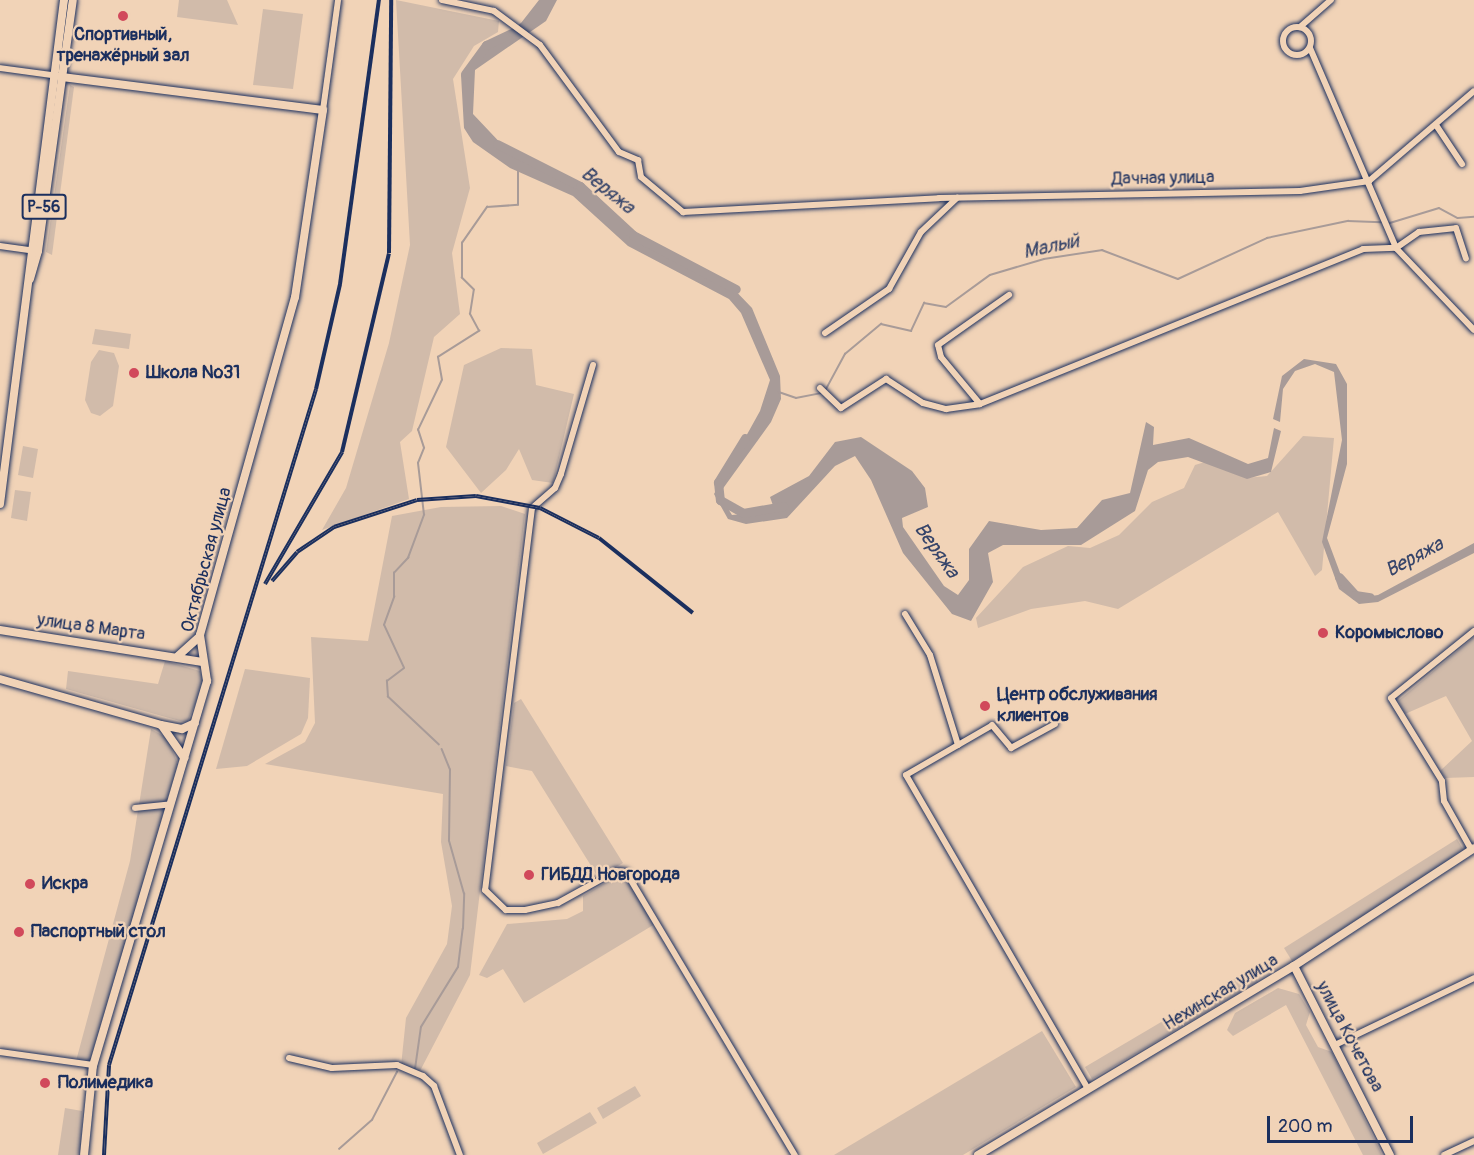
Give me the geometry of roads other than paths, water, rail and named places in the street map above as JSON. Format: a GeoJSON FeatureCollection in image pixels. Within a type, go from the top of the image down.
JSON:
{"type":"FeatureCollection","features":[{"type":"Feature","properties":{"kind":"main road"},"geometry":{"type":"LineString","coordinates":[[30,279],[25,249],[35,202],[64,0]]}},
{"type":"Feature","properties":{"kind":"main road","name":"Р-56"},"geometry":{"type":"LineString","coordinates":[[0,504],[30,279],[45,204],[73,0]]}},
{"type":"Feature","properties":{"kind":"main road"},"geometry":{"type":"LineString","coordinates":[[62,77],[323,110]]}},
{"type":"Feature","properties":{"kind":"main road","name":"Октябрьская улица"},"geometry":{"type":"LineString","coordinates":[[84,1155],[93,1065],[207,681],[202,663],[200,635],[295,297],[323,110]]}},
{"type":"Feature","properties":{"kind":"main road"},"geometry":{"type":"LineString","coordinates":[[35,202],[45,204]]}},
{"type":"Feature","properties":{"kind":"main road","name":"улица 8 Марта"},"geometry":{"type":"LineString","coordinates":[[0,630],[178,656],[202,663]]}},
{"type":"Feature","properties":{"kind":"main road"},"geometry":{"type":"LineString","coordinates":[[178,656],[200,635]]}},
{"type":"Feature","properties":{"kind":"main road"},"geometry":{"type":"LineString","coordinates":[[0,679],[161,725],[182,729],[195,723]]}},
{"type":"Feature","properties":{"kind":"main road"},"geometry":{"type":"LineString","coordinates":[[161,725],[184,758]]}},
{"type":"Feature","properties":{"kind":"main road","name":"Нехинская улица"},"geometry":{"type":"LineString","coordinates":[[978,1155],[1294,966],[1473,849]]}},
{"type":"Feature","properties":{"kind":"main road","name":"улица Кочетова"},"geometry":{"type":"LineString","coordinates":[[1294,966],[1337,1044],[1390,1155]]}},
{"type":"Feature","properties":{"kind":"street","name":"Октябрьская улица"},"geometry":{"type":"LineString","coordinates":[[323,110],[338,0]]}},
{"type":"Feature","properties":{"kind":"street","name":"Дачная улица"},"geometry":{"type":"LineString","coordinates":[[442,0],[510,18],[540,45],[620,152],[638,160],[642,177],[682,212],[957,198],[1300,191],[1369,181]]}},
{"type":"Feature","properties":{"kind":"street"},"geometry":{"type":"LineString","coordinates":[[1310,48],[1298,56],[1283,45],[1286,32],[1300,27],[1331,0]]}},
{"type":"Feature","properties":{"kind":"street"},"geometry":{"type":"LineString","coordinates":[[1300,27],[1310,35],[1310,48],[1396,248],[1474,330]]}},
{"type":"Feature","properties":{"kind":"street"},"geometry":{"type":"LineString","coordinates":[[0,68],[62,77]]}},
{"type":"Feature","properties":{"kind":"street"},"geometry":{"type":"LineString","coordinates":[[1369,181],[1474,91]]}},
{"type":"Feature","properties":{"kind":"street"},"geometry":{"type":"LineString","coordinates":[[1436,125],[1462,164]]}},
{"type":"Feature","properties":{"kind":"street"},"geometry":{"type":"LineString","coordinates":[[825,333],[889,289],[921,232],[957,198]]}},
{"type":"Feature","properties":{"kind":"street"},"geometry":{"type":"LineString","coordinates":[[820,388],[828,400],[841,408],[886,379],[923,403],[946,409],[980,404],[1353,252],[1396,248],[1419,232],[1456,228],[1466,258]]}},
{"type":"Feature","properties":{"kind":"street"},"geometry":{"type":"LineString","coordinates":[[0,246],[25,249]]}},
{"type":"Feature","properties":{"kind":"street"},"geometry":{"type":"LineString","coordinates":[[980,404],[942,357],[938,345],[1009,295]]}},
{"type":"Feature","properties":{"kind":"street"},"geometry":{"type":"LineString","coordinates":[[593,365],[561,474],[555,488],[532,508],[485,890],[506,910],[525,909],[558,903],[616,871],[626,872],[795,1155]]}},
{"type":"Feature","properties":{"kind":"street"},"geometry":{"type":"LineString","coordinates":[[905,614],[930,655],[958,745]]}},
{"type":"Feature","properties":{"kind":"street"},"geometry":{"type":"LineString","coordinates":[[1473,849],[1444,801],[1442,781],[1391,698],[1474,631]]}},
{"type":"Feature","properties":{"kind":"street"},"geometry":{"type":"LineString","coordinates":[[1055,724],[1011,747],[992,725],[906,775],[1088,1089]]}},
{"type":"Feature","properties":{"kind":"street"},"geometry":{"type":"LineString","coordinates":[[135,808],[171,804]]}},
{"type":"Feature","properties":{"kind":"street"},"geometry":{"type":"LineString","coordinates":[[1337,1044],[1474,978]]}},
{"type":"Feature","properties":{"kind":"street"},"geometry":{"type":"LineString","coordinates":[[0,1052],[93,1065]]}},
{"type":"Feature","properties":{"kind":"street"},"geometry":{"type":"LineString","coordinates":[[289,1058],[332,1068],[397,1065],[423,1076],[434,1086],[460,1155]]}},
{"type":"Feature","properties":{"kind":"street"},"geometry":{"type":"LineString","coordinates":[[1444,1155],[1474,1141]]}},
{"type":"Feature","properties":{"kind":"waterway","name":"Веряжа"},"geometry":{"type":"LineString","coordinates":[[465,74],[486,45],[514,32]]}},
{"type":"Feature","properties":{"kind":"waterway","name":"Веряжа"},"geometry":{"type":"LineString","coordinates":[[497,144],[580,186],[633,235],[736,289]]}},
{"type":"Feature","properties":{"kind":"waterway"},"geometry":{"type":"LineString","coordinates":[[439,745],[388,697],[387,681],[404,668],[384,625],[394,597],[394,573],[408,558],[424,515],[418,463],[424,448],[418,430],[442,380],[438,357],[479,331],[470,314],[474,290],[462,278],[462,243],[487,207],[518,205],[518,172]]}},
{"type":"Feature","properties":{"kind":"waterway","name":"Малый"},"geometry":{"type":"LineString","coordinates":[[1390,223],[1439,208],[1458,218],[1474,217]]}},
{"type":"Feature","properties":{"kind":"waterway","name":"Малый"},"geometry":{"type":"LineString","coordinates":[[825,391],[845,354],[881,324],[911,331],[924,303],[946,307],[990,275],[1044,259],[1102,250],[1178,279],[1267,238],[1348,221],[1381,222]]}},
{"type":"Feature","properties":{"kind":"waterway","name":"Малый"},"geometry":{"type":"LineString","coordinates":[[779,392],[796,398],[821,393]]}},
{"type":"Feature","properties":{"kind":"waterway","name":"Веряжа"},"geometry":{"type":"LineString","coordinates":[[745,438],[718,482],[720,500],[743,513],[783,506]]}},
{"type":"Feature","properties":{"kind":"waterway","name":"Веряжа"},"geometry":{"type":"LineString","coordinates":[[1339,577],[1355,595],[1370,597]]}},
{"type":"Feature","properties":{"kind":"waterway"},"geometry":{"type":"LineString","coordinates":[[415,1069],[421,1027],[458,967],[463,929],[464,894],[449,841],[450,770],[442,750]]}},
{"type":"Feature","properties":{"kind":"waterway"},"geometry":{"type":"LineString","coordinates":[[339,1149],[372,1120],[397,1072]]}},
{"type":"Feature","properties":{"kind":"railway"},"geometry":{"type":"LineString","coordinates":[[104,1155],[109,1065],[316,389],[340,284],[379,0]]}},
{"type":"Feature","properties":{"kind":"railway"},"geometry":{"type":"LineString","coordinates":[[265,584],[342,452],[389,253],[391,0]]}},
{"type":"Feature","properties":{"kind":"railway"},"geometry":{"type":"LineString","coordinates":[[272,581],[297,552],[334,527],[417,500],[476,496],[540,508],[599,538],[693,613]]}},
{"type":"Feature","properties":{"kind":"place","name":"Спортивный, тренажёрный зал"},"geometry":{"type":"Point","coordinates":[123,16]}},
{"type":"Feature","properties":{"kind":"place","name":"Школа №31"},"geometry":{"type":"Point","coordinates":[134,373]}},
{"type":"Feature","properties":{"kind":"place","name":"Коромыслово"},"geometry":{"type":"Point","coordinates":[1323,633]}},
{"type":"Feature","properties":{"kind":"place","name":"Центр обслуживания клиентов"},"geometry":{"type":"Point","coordinates":[985,706]}},
{"type":"Feature","properties":{"kind":"place","name":"ГИБДД Новгорода"},"geometry":{"type":"Point","coordinates":[529,875]}},
{"type":"Feature","properties":{"kind":"place","name":"Искра"},"geometry":{"type":"Point","coordinates":[30,884]}},
{"type":"Feature","properties":{"kind":"place","name":"Паспортный стол"},"geometry":{"type":"Point","coordinates":[19,932]}},
{"type":"Feature","properties":{"kind":"place","name":"Полимедика"},"geometry":{"type":"Point","coordinates":[45,1083]}}]}
